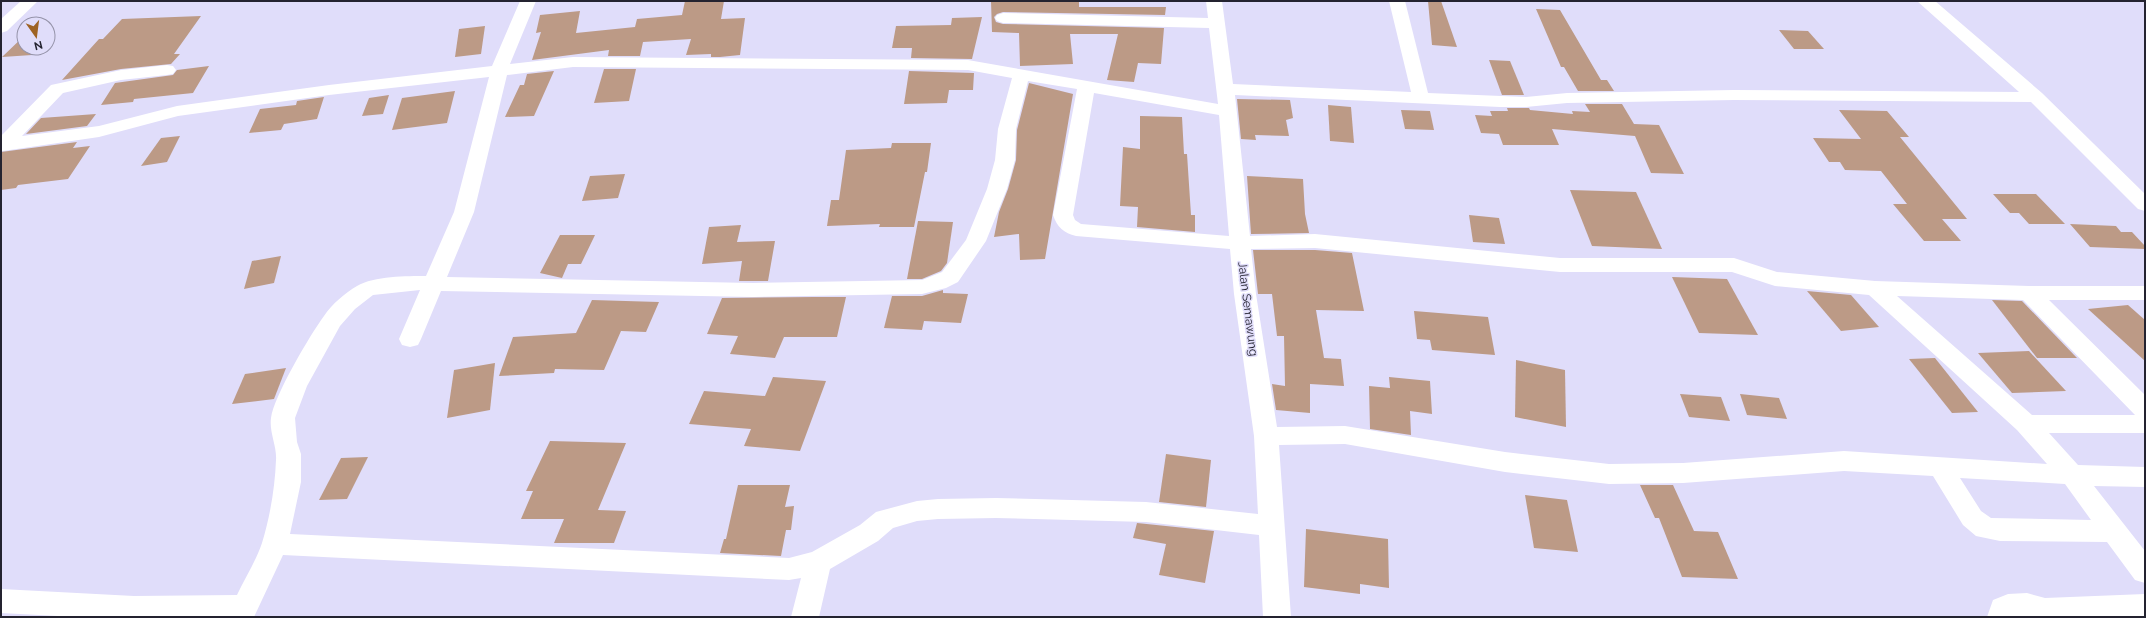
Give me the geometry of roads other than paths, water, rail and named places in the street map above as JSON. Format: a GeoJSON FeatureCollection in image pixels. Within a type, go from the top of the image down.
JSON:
{"type":"FeatureCollection","features":[{"type":"Feature","properties":{"kind":"street"},"geometry":{"type":"LineString","coordinates":[[1,28],[30,1]]}},
{"type":"Feature","properties":{"kind":"street"},"geometry":{"type":"LineString","coordinates":[[410,339],[436,282],[464,212],[499,70],[528,1]]}},
{"type":"Feature","properties":{"kind":"street","name":"Jalan Semawung"},"geometry":{"type":"LineString","coordinates":[[1214,1],[1228,111],[1245,294],[1266,436],[1277,617]]}},
{"type":"Feature","properties":{"kind":"street"},"geometry":{"type":"LineString","coordinates":[[1397,1],[1421,99]]}},
{"type":"Feature","properties":{"kind":"street"},"geometry":{"type":"LineString","coordinates":[[1925,1],[2036,97],[2145,205]]}},
{"type":"Feature","properties":{"kind":"street"},"geometry":{"type":"LineString","coordinates":[[1003,18],[1217,22]]}},
{"type":"Feature","properties":{"kind":"street"},"geometry":{"type":"LineString","coordinates":[[2,145],[99,131],[178,111],[328,90],[573,62],[751,62],[968,65],[1228,111]]}},
{"type":"Feature","properties":{"kind":"street"},"geometry":{"type":"LineString","coordinates":[[2,145],[57,89],[121,75],[167,70]]}},
{"type":"Feature","properties":{"kind":"street"},"geometry":{"type":"LineString","coordinates":[[1,601],[242,612],[275,544],[288,482],[289,454],[285,442],[283,418],[295,386],[332,321],[347,304],[366,290],[395,284],[436,282],[753,290],[922,286],[938,283],[950,277],[976,241],[997,189],[1005,160],[1007,129],[1020,74]]}},
{"type":"Feature","properties":{"kind":"street"},"geometry":{"type":"LineString","coordinates":[[1086,86],[1063,215],[1068,225],[1076,230],[1240,243],[1315,241],[1582,266],[1734,265],[1775,279],[1876,288],[2029,293],[2145,293]]}},
{"type":"Feature","properties":{"kind":"street"},"geometry":{"type":"LineString","coordinates":[[1225,89],[1513,102],[1567,98],[1734,95],[2036,97]]}},
{"type":"Feature","properties":{"kind":"street"},"geometry":{"type":"LineString","coordinates":[[1876,288],[2026,424],[2072,475],[2145,572]]}},
{"type":"Feature","properties":{"kind":"street"},"geometry":{"type":"LineString","coordinates":[[2029,293],[2145,410]]}},
{"type":"Feature","properties":{"kind":"street"},"geometry":{"type":"LineString","coordinates":[[2026,424],[2145,424]]}},
{"type":"Feature","properties":{"kind":"street"},"geometry":{"type":"LineString","coordinates":[[1266,436],[1345,435],[1505,462],[1609,474],[1683,473],[1844,461],[2072,475],[2145,477]]}},
{"type":"Feature","properties":{"kind":"street"},"geometry":{"type":"LineString","coordinates":[[1940,467],[1972,518],[1985,528],[2000,530],[2114,531]]}},
{"type":"Feature","properties":{"kind":"street"},"geometry":{"type":"LineString","coordinates":[[275,544],[789,569],[818,562],[869,533],[885,520],[916,511],[938,509],[996,508],[1146,512],[1271,526]]}},
{"type":"Feature","properties":{"kind":"street"},"geometry":{"type":"LineString","coordinates":[[805,617],[818,562]]}},
{"type":"Feature","properties":{"kind":"street"},"geometry":{"type":"LineString","coordinates":[[2002,617],[2003,609],[2008,606],[2027,606],[2045,610],[2145,606]]}}]}
